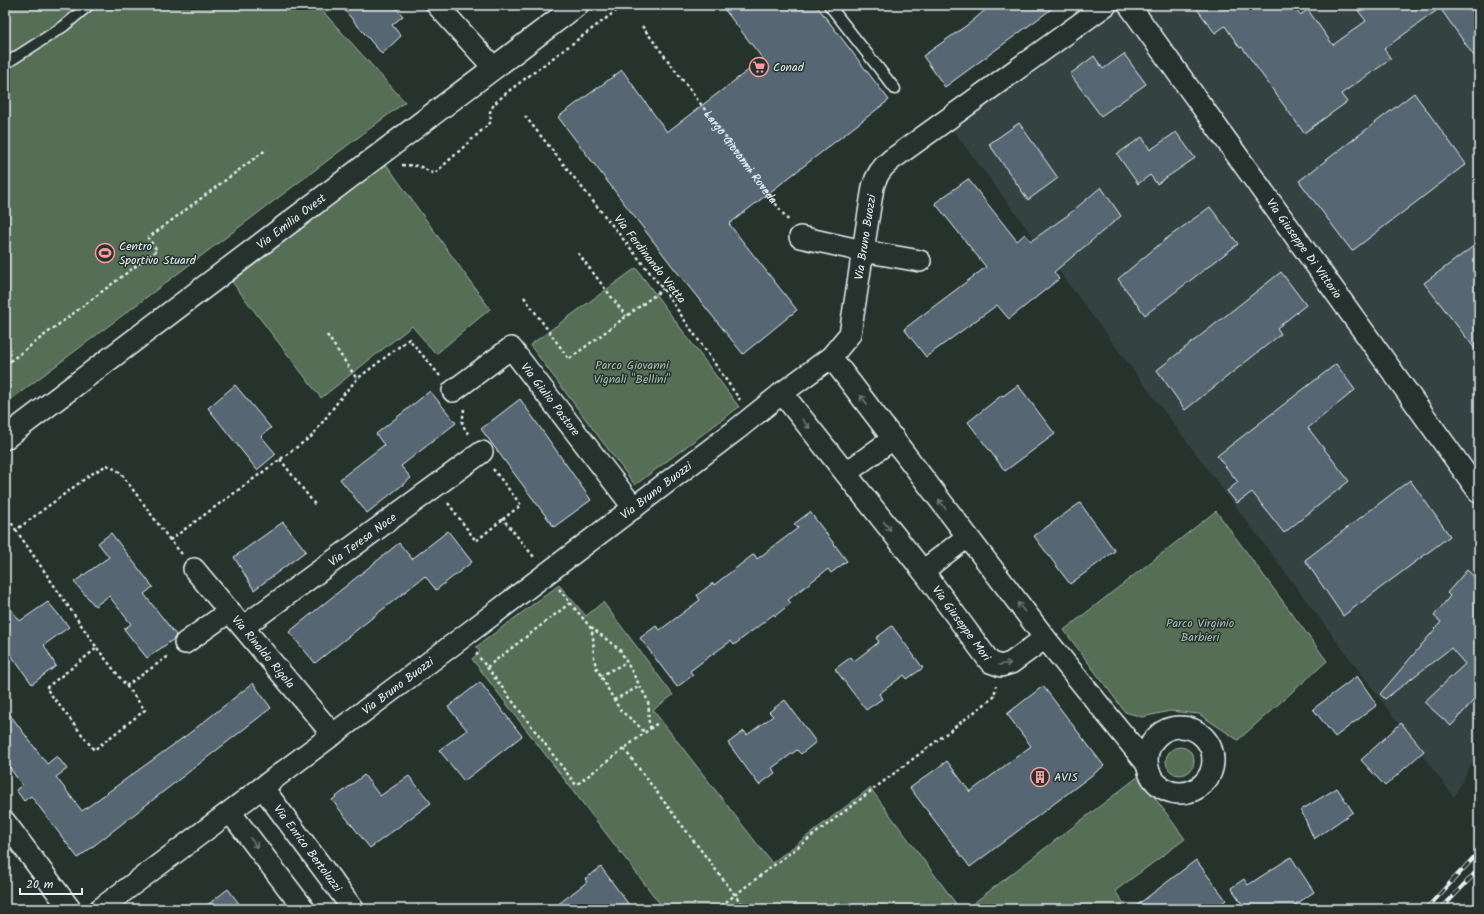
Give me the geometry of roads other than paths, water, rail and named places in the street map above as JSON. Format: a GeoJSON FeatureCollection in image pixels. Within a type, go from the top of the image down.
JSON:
{"type":"FeatureCollection","features":[{"type":"Feature","properties":{"kind":"street"},"geometry":{"type":"LineString","coordinates":[[437,5],[494,68]]}},
{"type":"Feature","properties":{"kind":"street","name":"Via Emilia Ovest"},"geometry":{"type":"LineString","coordinates":[[8,448],[494,68],[577,5]]}},
{"type":"Feature","properties":{"kind":"street","name":"Via Bruno Buozzi"},"geometry":{"type":"LineString","coordinates":[[100,909],[634,508],[753,418],[782,393],[831,357],[850,334],[875,179],[885,165],[1106,5]]}},
{"type":"Feature","properties":{"kind":"street","name":"Via Giuseppe Di Vittorio"},"geometry":{"type":"LineString","coordinates":[[1129,5],[1479,492]]}},
{"type":"Feature","properties":{"kind":"street"},"geometry":{"type":"LineString","coordinates":[[800,237],[863,251],[920,261]]}},
{"type":"Feature","properties":{"kind":"street","name":"Via Giulio Pastore"},"geometry":{"type":"LineString","coordinates":[[453,391],[511,348],[634,508]]}},
{"type":"Feature","properties":{"kind":"street"},"geometry":{"type":"LineString","coordinates":[[831,357],[894,438],[967,538],[1045,638],[1147,764],[1151,775],[1158,784],[1167,791],[1178,794],[1190,792],[1200,787],[1208,779],[1213,769],[1214,757],[1211,747],[1205,738],[1197,731],[1177,727],[1166,730],[1151,744],[1147,764]]}},
{"type":"Feature","properties":{"kind":"street","name":"Via Giuseppe Mori"},"geometry":{"type":"LineString","coordinates":[[782,393],[922,571],[990,662],[1001,666],[1011,663],[1045,638]]}},
{"type":"Feature","properties":{"kind":"street"},"geometry":{"type":"LineString","coordinates":[[846,473],[894,438]]}},
{"type":"Feature","properties":{"kind":"street","name":"Via Teresa Noce"},"geometry":{"type":"LineString","coordinates":[[243,627],[487,464]]}},
{"type":"Feature","properties":{"kind":"street"},"geometry":{"type":"LineString","coordinates":[[922,571],[967,538]]}},
{"type":"Feature","properties":{"kind":"street","name":"Via Rinaldo Rigola"},"geometry":{"type":"LineString","coordinates":[[194,569],[333,735]]}},
{"type":"Feature","properties":{"kind":"street"},"geometry":{"type":"LineString","coordinates":[[185,643],[230,611]]}},
{"type":"Feature","properties":{"kind":"street"},"geometry":{"type":"LineString","coordinates":[[1117,727],[1141,734],[1158,736]]}},
{"type":"Feature","properties":{"kind":"street","name":"Via Enrico Bertoluzzi"},"geometry":{"type":"LineString","coordinates":[[263,788],[353,909]]}},
{"type":"Feature","properties":{"kind":"street"},"geometry":{"type":"LineString","coordinates":[[230,812],[304,909]]}},
{"type":"Feature","properties":{"kind":"street"},"geometry":{"type":"LineString","coordinates":[[5,822],[68,908]]}},
{"type":"Feature","properties":{"kind":"lane"},"geometry":{"type":"LineString","coordinates":[[5,64],[64,26],[89,5]]}},
{"type":"Feature","properties":{"kind":"lane"},"geometry":{"type":"LineString","coordinates":[[829,5],[895,89]]}},
{"type":"Feature","properties":{"kind":"railway"},"geometry":{"type":"LineString","coordinates":[[1426,909],[1479,852]]}},
{"type":"Feature","properties":{"kind":"railway"},"geometry":{"type":"LineString","coordinates":[[1441,909],[1479,869]]}},
{"type":"Feature","properties":{"kind":"place","name":"Conad"},"geometry":{"type":"Point","coordinates":[759,67]}},
{"type":"Feature","properties":{"kind":"place","name":"Centro Sportivo Stuard"},"geometry":{"type":"Point","coordinates":[105,253]}},
{"type":"Feature","properties":{"kind":"place","name":"AVIS"},"geometry":{"type":"Point","coordinates":[1040,777]}},
{"type":"Feature","properties":{"kind":"park label","name":"Parco Giovanni Vignali \"Bellini\""},"geometry":{"type":"Point","coordinates":[632,372]}},
{"type":"Feature","properties":{"kind":"park label","name":"Parco Virginio Barbieri"},"geometry":{"type":"Point","coordinates":[1200,630]}}]}
